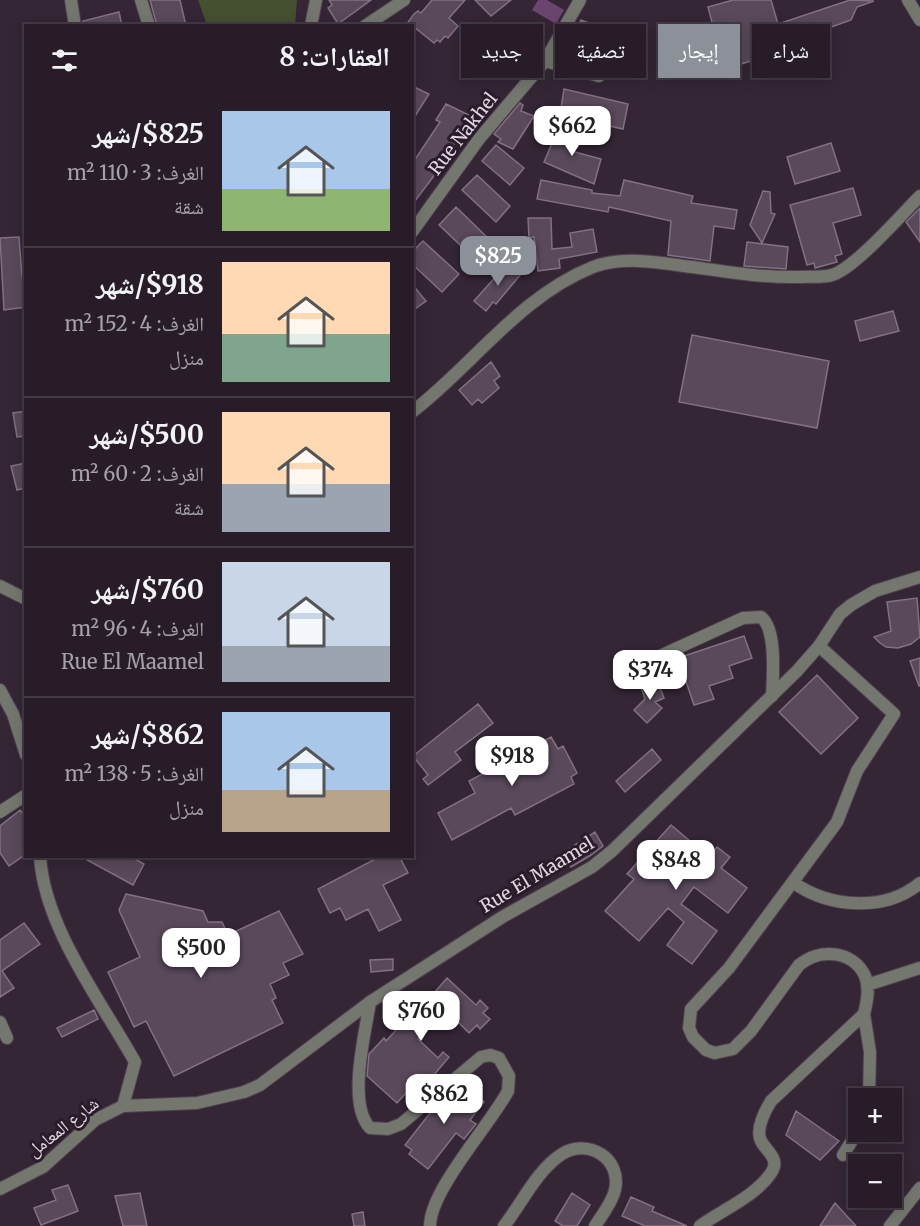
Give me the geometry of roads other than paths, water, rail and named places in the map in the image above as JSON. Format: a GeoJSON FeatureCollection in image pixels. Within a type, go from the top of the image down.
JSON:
{"type":"FeatureCollection","features":[{"type":"Feature","properties":{"kind":"street"},"geometry":{"type":"LineString","coordinates":[[71,0],[75,24]]}},
{"type":"Feature","properties":{"kind":"street"},"geometry":{"type":"LineString","coordinates":[[141,0],[148,24]]}},
{"type":"Feature","properties":{"kind":"street"},"geometry":{"type":"LineString","coordinates":[[311,24],[316,0]]}},
{"type":"Feature","properties":{"kind":"street"},"geometry":{"type":"LineString","coordinates":[[368,24],[404,0]]}},
{"type":"Feature","properties":{"kind":"street","name":"Rue Nakhel"},"geometry":{"type":"LineString","coordinates":[[414,229],[479,140],[545,61],[580,0]]}},
{"type":"Feature","properties":{"kind":"street"},"geometry":{"type":"LineString","coordinates":[[908,0],[920,20]]}},
{"type":"Feature","properties":{"kind":"street"},"geometry":{"type":"LineString","coordinates":[[545,61],[555,64]]}},
{"type":"Feature","properties":{"kind":"street"},"geometry":{"type":"LineString","coordinates":[[414,410],[451,382],[510,322],[538,300],[593,267],[613,262],[636,261],[755,275],[833,275],[858,257],[920,196]]}},
{"type":"Feature","properties":{"kind":"street","name":"Rue El Maamel"},"geometry":{"type":"LineString","coordinates":[[150,1103],[197,1103],[244,1092],[260,1084],[370,1002],[504,916],[605,857],[772,696],[819,646],[840,614],[856,601],[895,584],[920,578]]}},
{"type":"Feature","properties":{"kind":"street"},"geometry":{"type":"LineString","coordinates":[[0,586],[24,598]]}},
{"type":"Feature","properties":{"kind":"street"},"geometry":{"type":"LineString","coordinates":[[660,656],[743,618],[761,617],[766,620],[771,640],[772,696]]}},
{"type":"Feature","properties":{"kind":"street"},"geometry":{"type":"LineString","coordinates":[[819,646],[894,714],[857,771],[837,822],[729,968],[696,1001],[689,1018],[693,1037],[706,1050],[715,1053],[733,1049],[751,1031],[799,965],[826,953],[845,957],[859,968],[867,985],[864,1014],[870,1052],[869,1088]]}},
{"type":"Feature","properties":{"kind":"street"},"geometry":{"type":"LineString","coordinates":[[0,690],[13,714],[24,749]]}},
{"type":"Feature","properties":{"kind":"street"},"geometry":{"type":"LineString","coordinates":[[0,812],[24,796]]}},
{"type":"Feature","properties":{"kind":"street"},"geometry":{"type":"LineString","coordinates":[[40,858],[45,889],[62,931],[135,1062],[123,1106]]}},
{"type":"Feature","properties":{"kind":"street"},"geometry":{"type":"LineString","coordinates":[[794,883],[809,894],[822,898],[875,903],[906,894],[920,883]]}},
{"type":"Feature","properties":{"kind":"street"},"geometry":{"type":"LineString","coordinates":[[867,985],[920,968]]}},
{"type":"Feature","properties":{"kind":"street"},"geometry":{"type":"LineString","coordinates":[[370,1002],[358,1092],[362,1116],[370,1128],[388,1129],[401,1124],[481,1057],[490,1055],[499,1058],[509,1076],[505,1097],[456,1169],[435,1208],[430,1226]]}},
{"type":"Feature","properties":{"kind":"street"},"geometry":{"type":"LineString","coordinates":[[700,1226],[743,1197],[770,1175],[774,1163],[772,1155],[761,1141],[761,1121],[765,1111],[771,1101],[864,1014]]}},
{"type":"Feature","properties":{"kind":"street"},"geometry":{"type":"LineString","coordinates":[[0,1022],[7,1038]]}},
{"type":"Feature","properties":{"kind":"street","name":"شارع المعامل"},"geometry":{"type":"LineString","coordinates":[[0,1189],[43,1167],[94,1120],[123,1106],[150,1103]]}},
{"type":"Feature","properties":{"kind":"street"},"geometry":{"type":"LineString","coordinates":[[843,1155],[851,1142]]}},
{"type":"Feature","properties":{"kind":"street"},"geometry":{"type":"LineString","coordinates":[[504,1226],[552,1162],[563,1153],[584,1148],[596,1150],[605,1156],[616,1176],[612,1198],[595,1226]]}},
{"type":"Feature","properties":{"kind":"street"},"geometry":{"type":"LineString","coordinates":[[890,1226],[920,1188]]}}]}
